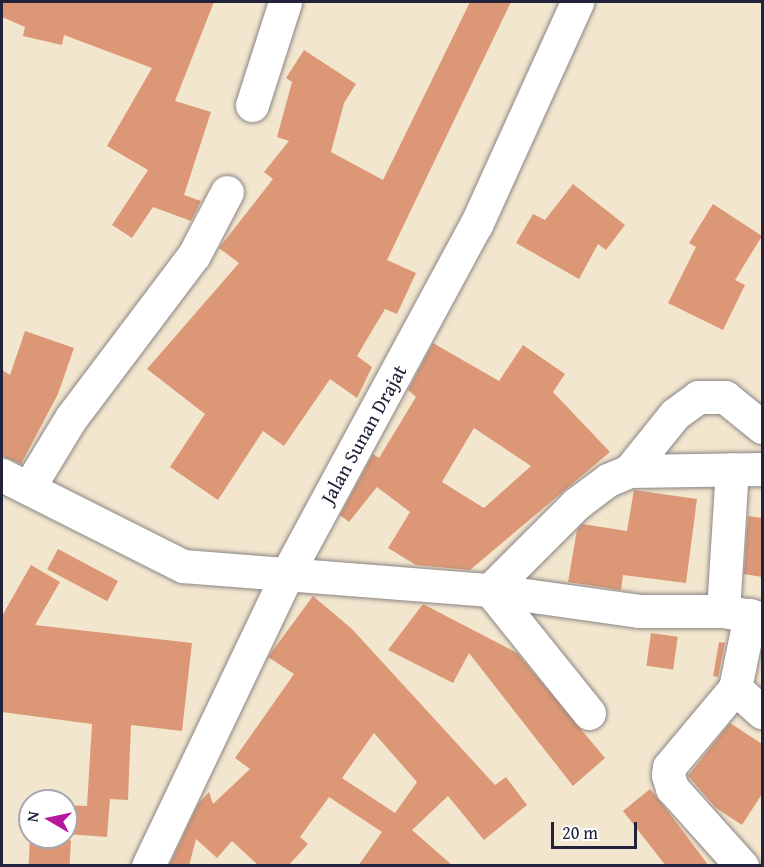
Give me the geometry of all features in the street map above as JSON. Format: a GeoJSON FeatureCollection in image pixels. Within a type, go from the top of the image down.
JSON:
{"type":"FeatureCollection","features":[{"type":"Feature","properties":{"kind":"street"},"geometry":{"type":"LineString","coordinates":[[252,105],[285,2]]}},
{"type":"Feature","properties":{"kind":"street","name":"Jalan Sunan Drajat"},"geometry":{"type":"LineString","coordinates":[[148,866],[288,572],[476,225],[577,2]]}},
{"type":"Feature","properties":{"kind":"street"},"geometry":{"type":"LineString","coordinates":[[227,192],[194,255],[71,418],[15,481],[183,566],[288,572],[490,590],[639,611],[745,614]]}},
{"type":"Feature","properties":{"kind":"street"},"geometry":{"type":"LineString","coordinates":[[629,471],[675,414],[698,397],[725,397],[762,427]]}},
{"type":"Feature","properties":{"kind":"street"},"geometry":{"type":"LineString","coordinates":[[490,590],[595,487],[629,471],[747,469],[745,614],[735,688],[669,767],[668,775],[672,788],[742,866]]}},
{"type":"Feature","properties":{"kind":"street"},"geometry":{"type":"LineString","coordinates":[[490,590],[589,713]]}},
{"type":"Feature","properties":{"kind":"street"},"geometry":{"type":"LineString","coordinates":[[735,688],[762,712]]}},
{"type":"Feature","properties":{"kind":"building"},"geometry":{"type":"Polygon","coordinates":[[[2,2],[214,2],[175,101],[211,112],[184,195],[201,201],[191,221],[153,207],[132,238],[112,225],[148,170],[107,146],[152,68],[64,35],[62,45],[23,36],[25,27],[2,17],[2,2]]]}},
{"type":"Feature","properties":{"kind":"building"},"geometry":{"type":"Polygon","coordinates":[[[470,2],[511,2],[387,260],[416,273],[397,314],[385,309],[357,356],[372,367],[357,398],[330,379],[284,446],[263,431],[218,500],[170,467],[205,414],[147,369],[239,263],[219,248],[273,179],[264,172],[289,141],[277,137],[292,82],[286,78],[304,50],[356,84],[344,103],[331,152],[383,180],[470,2]]]}},
{"type":"Feature","properties":{"kind":"building"},"geometry":{"type":"Polygon","coordinates":[[[573,184],[625,225],[606,250],[598,244],[579,279],[516,243],[533,214],[545,220],[573,184]]]}},
{"type":"Feature","properties":{"kind":"building"},"geometry":{"type":"Polygon","coordinates":[[[713,204],[762,236],[735,280],[745,285],[723,330],[668,303],[696,247],[689,243],[713,204]]]}},
{"type":"Feature","properties":{"kind":"building"},"geometry":{"type":"Polygon","coordinates":[[[25,331],[74,348],[58,394],[21,464],[2,456],[2,370],[10,375],[25,331]]]}},
{"type":"Feature","properties":{"kind":"building"},"geometry":{"type":"Polygon","coordinates":[[[433,343],[499,381],[523,345],[565,374],[553,392],[610,452],[470,570],[416,565],[388,548],[410,512],[377,487],[349,522],[340,515],[373,454],[379,458],[416,397],[408,390],[433,343]],[[474,428],[442,482],[484,508],[531,466],[474,428]]]}},
{"type":"Feature","properties":{"kind":"building"},"geometry":{"type":"Polygon","coordinates":[[[634,490],[697,499],[686,583],[623,575],[621,590],[568,582],[577,530],[582,524],[627,531],[634,490]]]}},
{"type":"Feature","properties":{"kind":"building"},"geometry":{"type":"Polygon","coordinates":[[[748,516],[762,518],[762,577],[744,574],[748,516]]]}},
{"type":"Feature","properties":{"kind":"building"},"geometry":{"type":"Polygon","coordinates":[[[58,549],[118,581],[107,601],[47,569],[58,549]]]}},
{"type":"Feature","properties":{"kind":"building"},"geometry":{"type":"Polygon","coordinates":[[[31,565],[60,582],[35,625],[192,643],[182,731],[131,725],[128,800],[110,799],[107,837],[78,835],[78,806],[87,806],[92,724],[2,712],[2,616],[31,565]]]}},
{"type":"Feature","properties":{"kind":"building"},"geometry":{"type":"Polygon","coordinates":[[[313,596],[352,629],[495,785],[506,777],[527,805],[484,840],[448,796],[412,830],[453,866],[358,866],[382,832],[329,797],[300,837],[308,844],[288,866],[259,866],[232,841],[217,858],[196,839],[189,866],[169,866],[198,804],[209,792],[213,804],[250,769],[235,758],[294,674],[268,657],[313,596]],[[374,733],[342,778],[395,813],[417,782],[374,733]]]}},
{"type":"Feature","properties":{"kind":"building"},"geometry":{"type":"Polygon","coordinates":[[[423,604],[517,653],[605,758],[573,786],[469,653],[453,683],[388,650],[423,604]]]}},
{"type":"Feature","properties":{"kind":"building"},"geometry":{"type":"Polygon","coordinates":[[[651,633],[678,637],[673,669],[646,666],[651,633]]]}},
{"type":"Feature","properties":{"kind":"building"},"geometry":{"type":"Polygon","coordinates":[[[719,642],[725,643],[718,677],[713,676],[719,642]]]}},
{"type":"Feature","properties":{"kind":"building"},"geometry":{"type":"Polygon","coordinates":[[[730,723],[762,744],[762,794],[742,825],[716,808],[688,776],[730,723]]]}},
{"type":"Feature","properties":{"kind":"building"},"geometry":{"type":"Polygon","coordinates":[[[650,789],[709,866],[666,866],[623,811],[650,789]]]}},
{"type":"Feature","properties":{"kind":"building"},"geometry":{"type":"Polygon","coordinates":[[[29,849],[70,849],[70,866],[29,866],[29,849]]]}}]}
